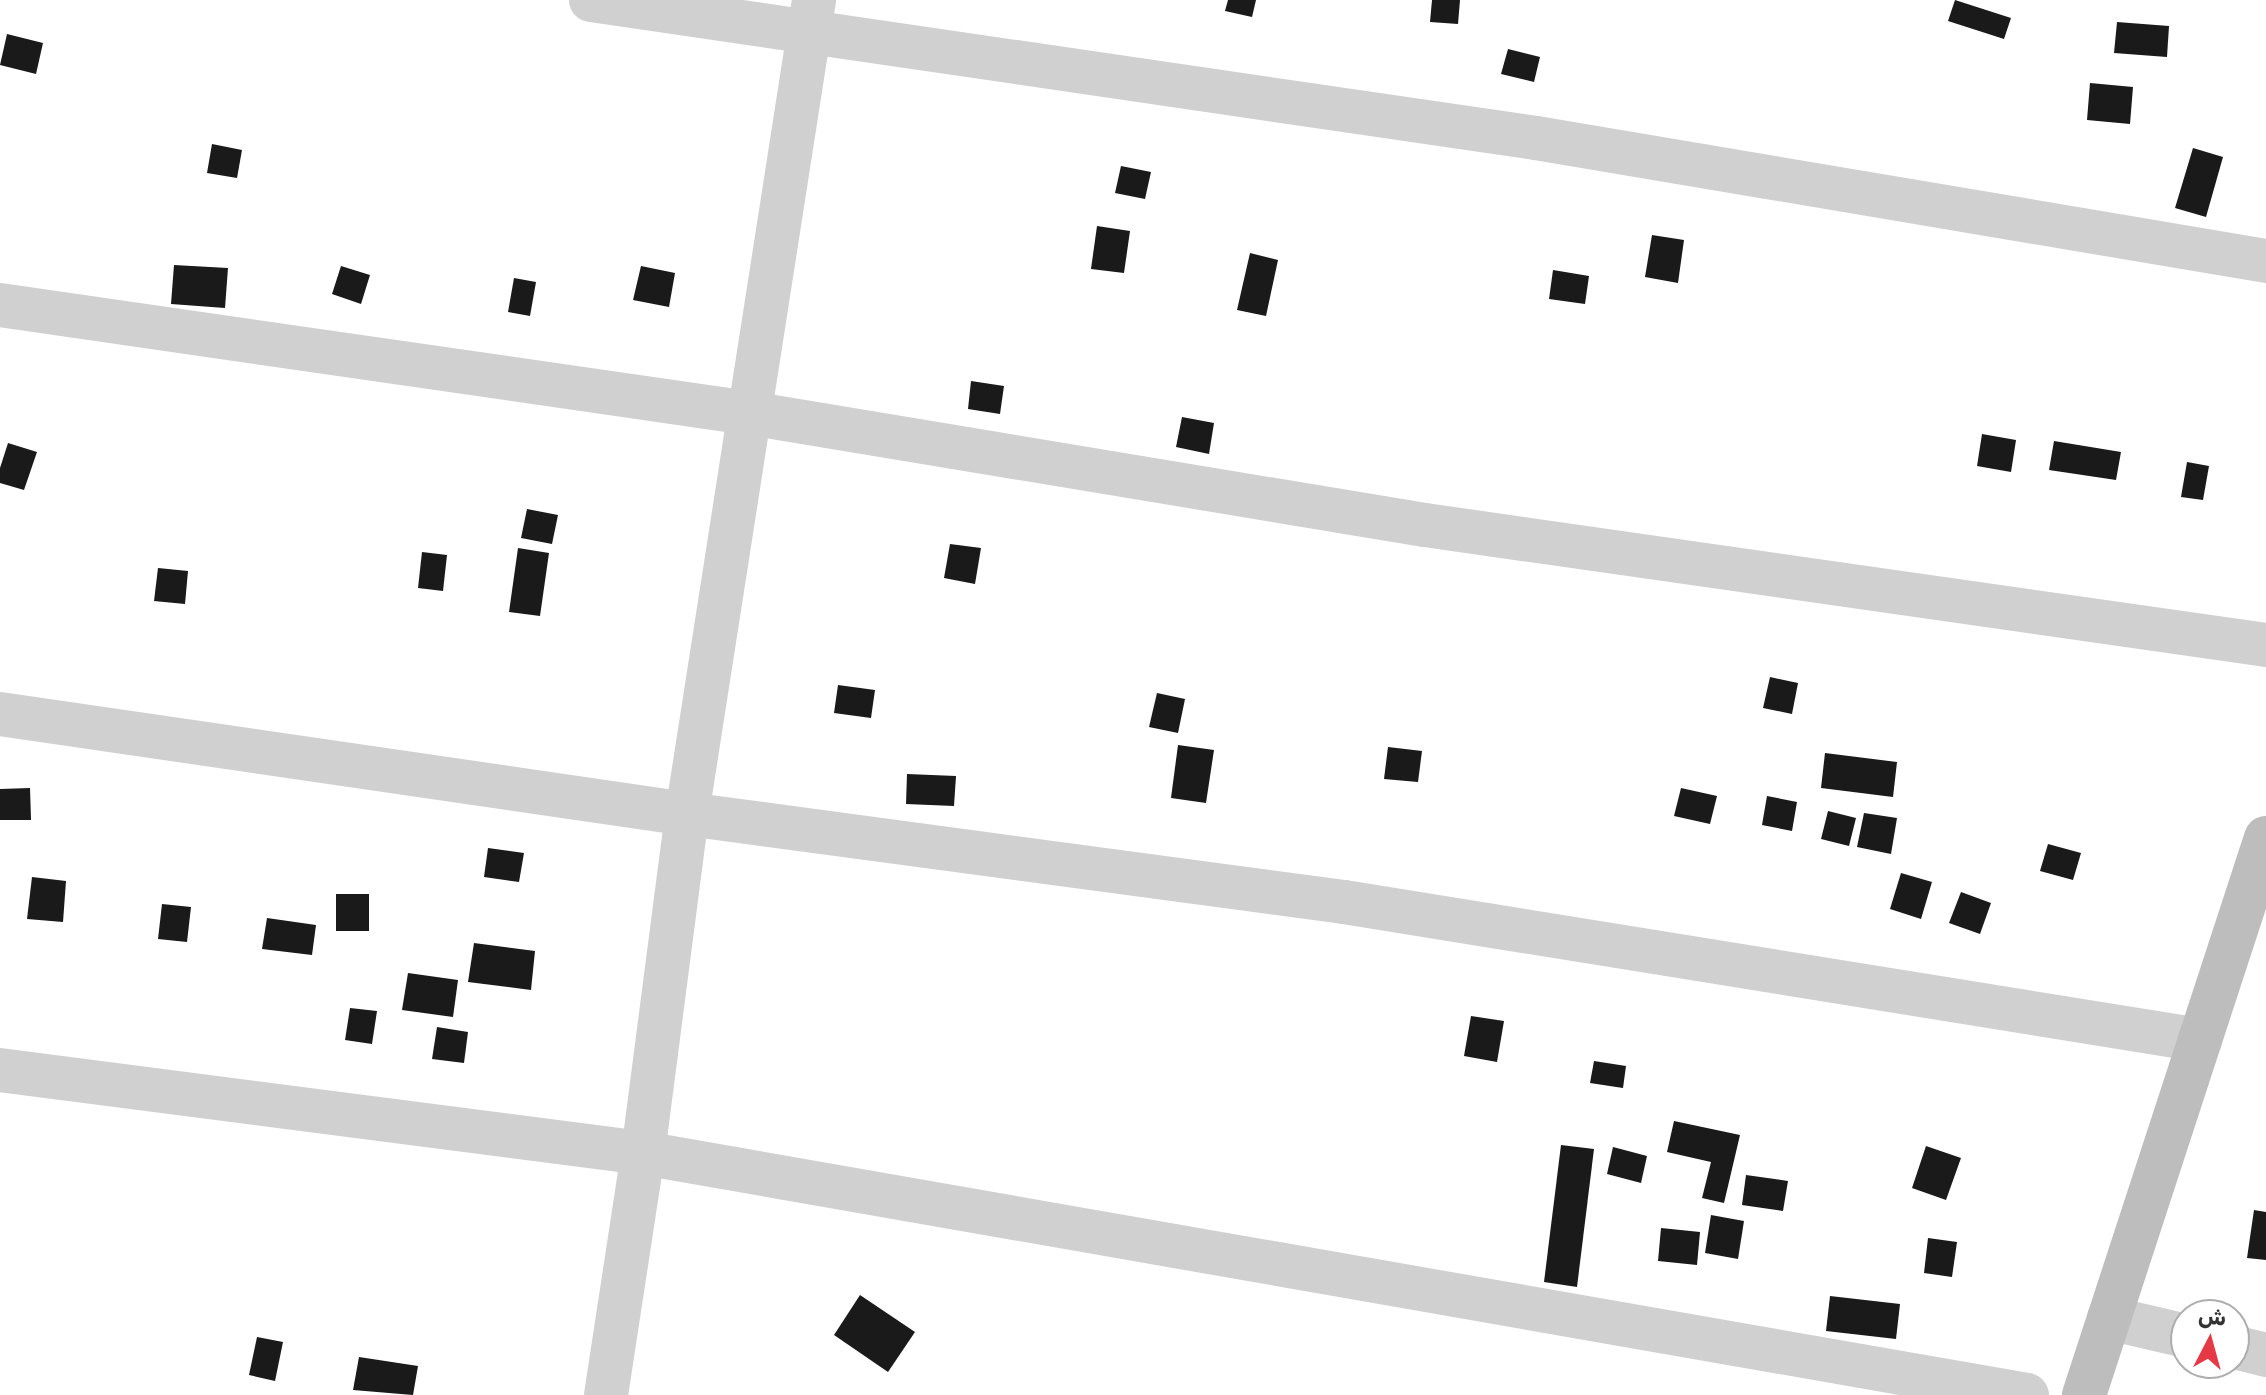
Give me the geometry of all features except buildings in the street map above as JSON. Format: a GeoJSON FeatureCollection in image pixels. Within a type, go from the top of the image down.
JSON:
{"type":"FeatureCollection","features":[{"type":"Feature","properties":{"kind":"street"},"geometry":{"type":"LineString","coordinates":[[591,0],[812,17],[2266,261]]}},
{"type":"Feature","properties":{"kind":"street"},"geometry":{"type":"LineString","coordinates":[[606,1395],[643,1153],[687,814],[812,17]]}},
{"type":"Feature","properties":{"kind":"street"},"geometry":{"type":"LineString","coordinates":[[0,305],[749,413],[1425,525],[2266,645]]}},
{"type":"Feature","properties":{"kind":"street"},"geometry":{"type":"LineString","coordinates":[[0,714],[687,814],[1344,902],[2200,1040]]}},
{"type":"Feature","properties":{"kind":"street"},"geometry":{"type":"LineString","coordinates":[[2084,1395],[2266,838]]}},
{"type":"Feature","properties":{"kind":"street"},"geometry":{"type":"LineString","coordinates":[[0,1070],[643,1153],[2027,1395]]}},
{"type":"Feature","properties":{"kind":"street"},"geometry":{"type":"LineString","coordinates":[[2109,1318],[2170,1332]]}}]}
